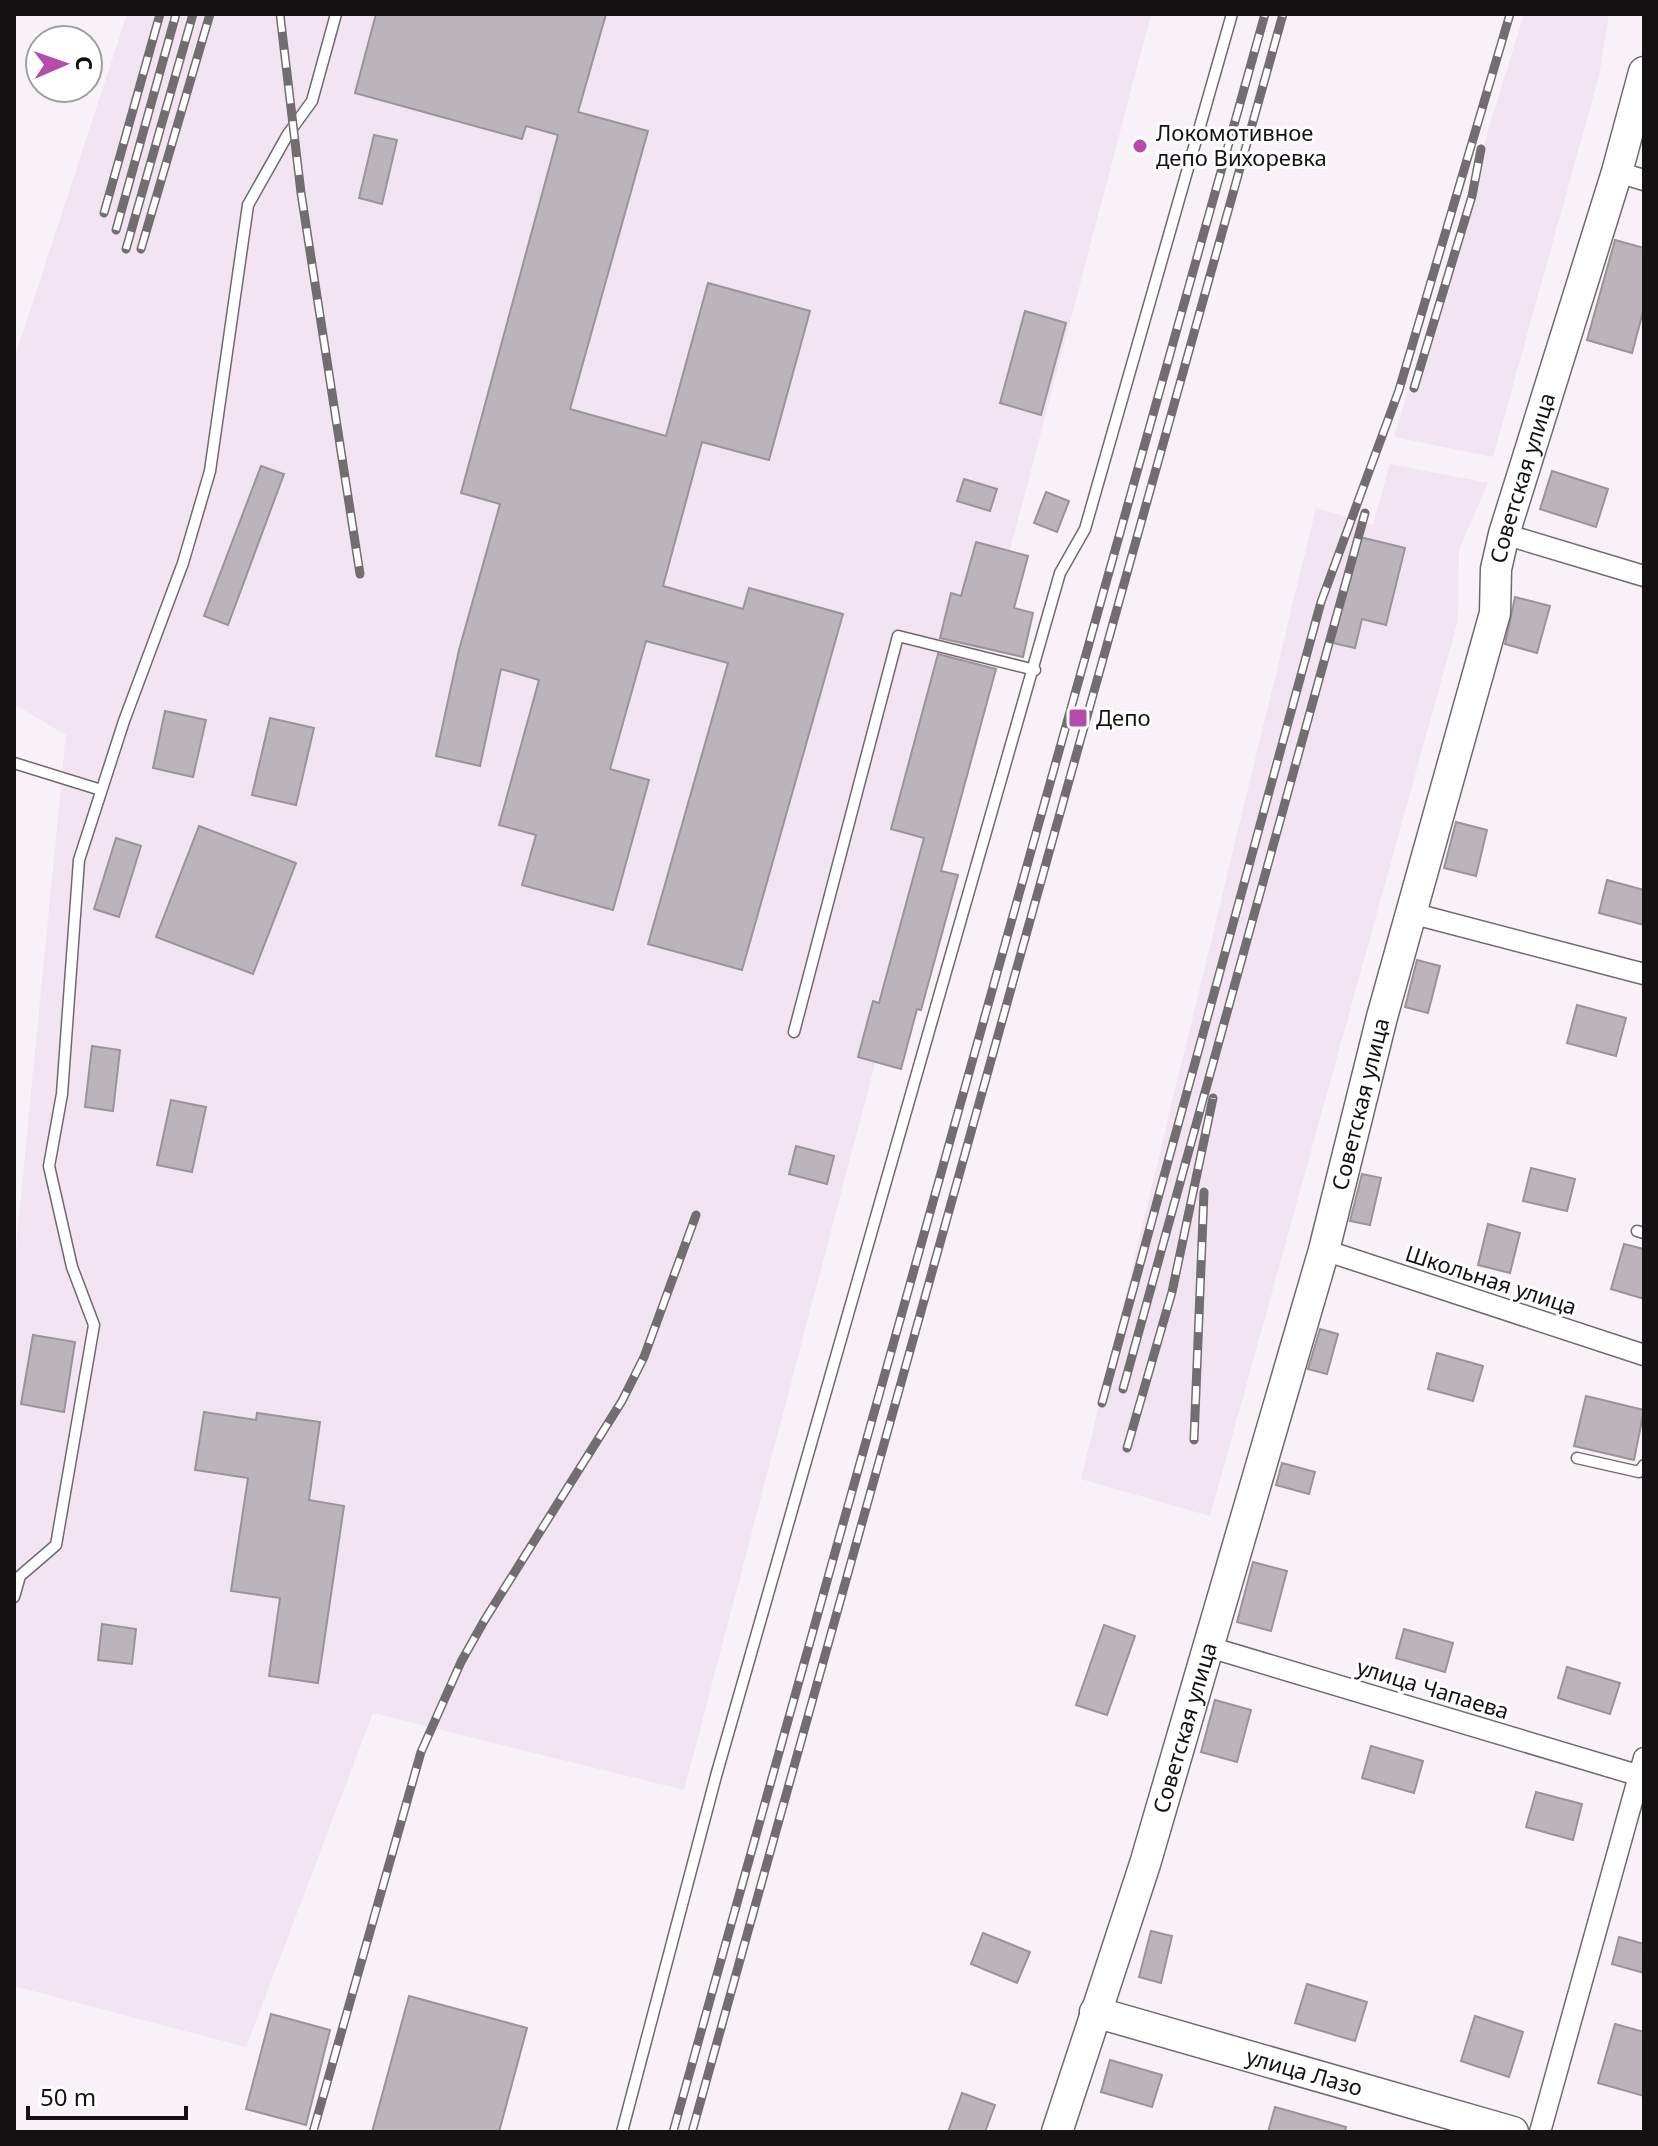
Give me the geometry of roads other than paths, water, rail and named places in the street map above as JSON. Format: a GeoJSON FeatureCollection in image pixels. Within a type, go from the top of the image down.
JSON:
{"type":"FeatureCollection","features":[{"type":"Feature","properties":{"kind":"street","name":"Советская улица"},"geometry":{"type":"LineString","coordinates":[[1057,2132],[1145,1864],[1324,1250],[1411,913],[1495,613],[1496,569],[1504,534],[1630,176],[1644,72]]}},
{"type":"Feature","properties":{"kind":"street"},"geometry":{"type":"LineString","coordinates":[[1504,534],[1644,576]]}},
{"type":"Feature","properties":{"kind":"street"},"geometry":{"type":"LineString","coordinates":[[1411,913],[1644,974]]}},
{"type":"Feature","properties":{"kind":"street","name":"Школьная улица"},"geometry":{"type":"LineString","coordinates":[[1324,1250],[1644,1355]]}},
{"type":"Feature","properties":{"kind":"street","name":"улица Чапаева"},"geometry":{"type":"LineString","coordinates":[[1209,1647],[1642,1770]]}},
{"type":"Feature","properties":{"kind":"street"},"geometry":{"type":"LineString","coordinates":[[1540,2132],[1642,1770]]}},
{"type":"Feature","properties":{"kind":"street","name":"улица Лазо"},"geometry":{"type":"LineString","coordinates":[[1095,2012],[1513,2132]]}},
{"type":"Feature","properties":{"kind":"lane"},"geometry":{"type":"LineString","coordinates":[[14,1597],[20,1576],[56,1545],[94,1325],[72,1267],[49,1166],[62,1094],[79,860],[183,563],[210,471],[248,205],[288,134],[312,101],[336,14]]}},
{"type":"Feature","properties":{"kind":"lane"},"geometry":{"type":"LineString","coordinates":[[622,2132],[716,1776],[1035,670],[1060,573],[1085,529],[1232,14]]}},
{"type":"Feature","properties":{"kind":"lane"},"geometry":{"type":"LineString","coordinates":[[794,1032],[898,636],[1035,670]]}},
{"type":"Feature","properties":{"kind":"lane"},"geometry":{"type":"LineString","coordinates":[[14,763],[101,790]]}},
{"type":"Feature","properties":{"kind":"lane"},"geometry":{"type":"LineString","coordinates":[[1577,1458],[1639,1472],[1644,1465]]}},
{"type":"Feature","properties":{"kind":"railway"},"geometry":{"type":"LineString","coordinates":[[104,213],[160,14]]}},
{"type":"Feature","properties":{"kind":"railway"},"geometry":{"type":"LineString","coordinates":[[116,230],[176,14]]}},
{"type":"Feature","properties":{"kind":"railway"},"geometry":{"type":"LineString","coordinates":[[126,249],[193,14]]}},
{"type":"Feature","properties":{"kind":"railway"},"geometry":{"type":"LineString","coordinates":[[141,249],[210,14]]}},
{"type":"Feature","properties":{"kind":"railway"},"geometry":{"type":"LineString","coordinates":[[280,14],[301,193],[360,574]]}},
{"type":"Feature","properties":{"kind":"railway"},"geometry":{"type":"LineString","coordinates":[[673,2132],[1265,14]]}},
{"type":"Feature","properties":{"kind":"railway"},"geometry":{"type":"LineString","coordinates":[[692,2132],[1283,14]]}},
{"type":"Feature","properties":{"kind":"railway"},"geometry":{"type":"LineString","coordinates":[[1102,1403],[1321,602],[1399,390],[1510,14]]}},
{"type":"Feature","properties":{"kind":"railway"},"geometry":{"type":"LineString","coordinates":[[1414,388],[1472,196],[1481,149]]}},
{"type":"Feature","properties":{"kind":"railway"},"geometry":{"type":"LineString","coordinates":[[1123,1389],[1365,513]]}},
{"type":"Feature","properties":{"kind":"railway"},"geometry":{"type":"LineString","coordinates":[[1127,1448],[1172,1292],[1213,1098]]}},
{"type":"Feature","properties":{"kind":"railway"},"geometry":{"type":"LineString","coordinates":[[1194,1440],[1204,1192]]}},
{"type":"Feature","properties":{"kind":"railway"},"geometry":{"type":"LineString","coordinates":[[313,2132],[421,1752],[461,1662],[484,1621],[622,1401],[644,1357],[696,1215]]}},
{"type":"Feature","properties":{"kind":"place","name":"Локомотивное депо Вихоревка"},"geometry":{"type":"Point","coordinates":[1140,146]}},
{"type":"Feature","properties":{"kind":"place","name":"Депо"},"geometry":{"type":"Point","coordinates":[1078,718]}}]}
